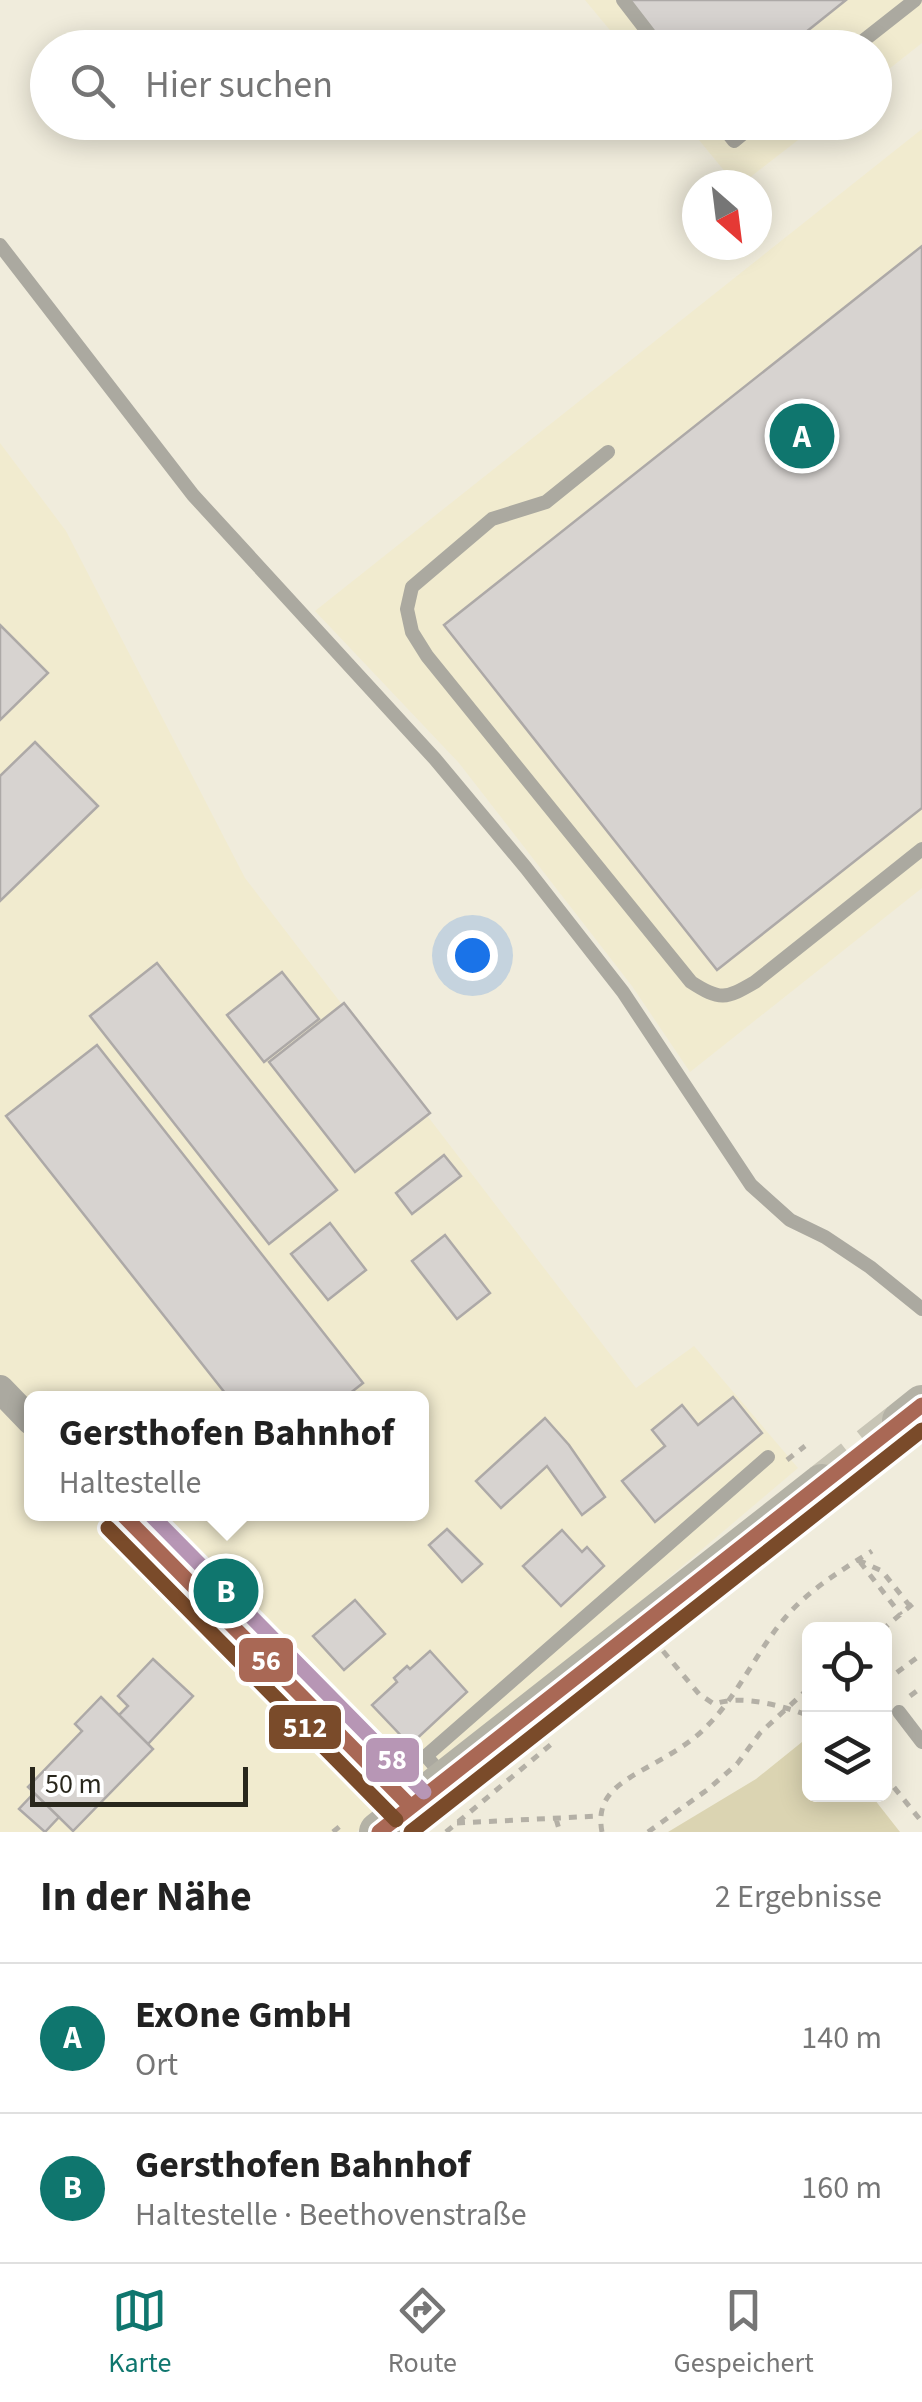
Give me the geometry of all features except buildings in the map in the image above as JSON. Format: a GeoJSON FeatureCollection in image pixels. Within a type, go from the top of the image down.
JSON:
{"type":"FeatureCollection","features":[{"type":"Feature","properties":{"kind":"main road"},"geometry":{"type":"LineString","coordinates":[[379,1832],[822,1484]]}},
{"type":"Feature","properties":{"kind":"street"},"geometry":{"type":"LineString","coordinates":[[0,1389],[24,1414]]}},
{"type":"Feature","properties":{"kind":"street"},"geometry":{"type":"LineString","coordinates":[[129,1521],[410,1806]]}},
{"type":"Feature","properties":{"kind":"lane"},"geometry":{"type":"LineString","coordinates":[[622,0],[646,30]]}},
{"type":"Feature","properties":{"kind":"lane"},"geometry":{"type":"LineString","coordinates":[[877,30],[915,0]]}},
{"type":"Feature","properties":{"kind":"lane"},"geometry":{"type":"LineString","coordinates":[[0,245],[194,495],[435,759],[526,868],[623,992],[751,1184],[790,1220],[825,1237],[870,1267],[922,1309]]}},
{"type":"Feature","properties":{"kind":"lane"},"geometry":{"type":"LineString","coordinates":[[608,452],[546,502],[492,520],[412,586],[408,609],[412,632],[427,656],[692,982],[712,996],[732,996],[755,982],[922,850]]}},
{"type":"Feature","properties":{"kind":"lane"},"geometry":{"type":"LineString","coordinates":[[446,1778],[426,1756],[768,1457]]}},
{"type":"Feature","properties":{"kind":"lane"},"geometry":{"type":"LineString","coordinates":[[899,1712],[922,1742]]}},
{"type":"Feature","properties":{"kind":"path"},"geometry":{"type":"LineString","coordinates":[[602,1832],[599,1816],[603,1802],[614,1790],[710,1724],[764,1642],[796,1606],[831,1575],[872,1551]]}},
{"type":"Feature","properties":{"kind":"path"},"geometry":{"type":"LineString","coordinates":[[858,1560],[882,1571],[909,1606]]}},
{"type":"Feature","properties":{"kind":"path"},"geometry":{"type":"LineString","coordinates":[[858,1560],[900,1616]]}},
{"type":"Feature","properties":{"kind":"path"},"geometry":{"type":"LineString","coordinates":[[892,1622],[916,1601]]}},
{"type":"Feature","properties":{"kind":"path"},"geometry":{"type":"LineString","coordinates":[[664,1650],[699,1694],[714,1704],[729,1699],[802,1713]]}},
{"type":"Feature","properties":{"kind":"path"},"geometry":{"type":"LineString","coordinates":[[892,1676],[922,1654]]}},
{"type":"Feature","properties":{"kind":"path"},"geometry":{"type":"LineString","coordinates":[[648,1832],[737,1764],[760,1733],[802,1694]]}},
{"type":"Feature","properties":{"kind":"path"},"geometry":{"type":"LineString","coordinates":[[892,1785],[922,1822]]}},
{"type":"Feature","properties":{"kind":"path"},"geometry":{"type":"LineString","coordinates":[[455,1823],[599,1816]]}},
{"type":"Feature","properties":{"kind":"path"},"geometry":{"type":"LineString","coordinates":[[556,1818],[560,1832]]}},
{"type":"Feature","properties":{"kind":"shaded area"},"geometry":{"type":"Polygon","coordinates":[[[585,0],[922,0],[922,43],[892,67],[892,30],[610,30],[585,0]]]}},
{"type":"Feature","properties":{"kind":"shaded area"},"geometry":{"type":"Polygon","coordinates":[[[922,129],[922,888],[690,1072],[632,986],[459,763],[315,611],[757,260],[772,260],[772,248],[922,129]]]}},
{"type":"Feature","properties":{"kind":"shaded area"},"geometry":{"type":"Polygon","coordinates":[[[699,140],[798,140],[759,170],[724,170],[699,140]]]}},
{"type":"Feature","properties":{"kind":"shaded area"},"geometry":{"type":"Polygon","coordinates":[[[0,443],[66,531],[245,878],[636,1388],[694,1346],[798,1468],[601,1635],[356,1832],[0,1832],[0,443]]]}},
{"type":"Feature","properties":{"kind":"shaded area"},"geometry":{"type":"Polygon","coordinates":[[[802,1742],[802,1802],[876,1802],[900,1832],[668,1832],[756,1779],[802,1742]]]}},
{"type":"Feature","properties":{"kind":"tunnel"},"geometry":{"type":"LineString","coordinates":[[822,1484],[902,1421]]}},
{"type":"Feature","properties":{"kind":"transit line","name":"56"},"geometry":{"type":"LineString","coordinates":[[379,1832],[922,1405]]}},
{"type":"Feature","properties":{"kind":"transit line","name":"512"},"geometry":{"type":"LineString","coordinates":[[411,1832],[922,1430]]}},
{"type":"Feature","properties":{"kind":"transit line","name":"56"},"geometry":{"type":"LineString","coordinates":[[129,1521],[410,1806]]}},
{"type":"Feature","properties":{"kind":"transit line","name":"58"},"geometry":{"type":"LineString","coordinates":[[157,1521],[424,1792]]}},
{"type":"Feature","properties":{"kind":"transit line","name":"512"},"geometry":{"type":"LineString","coordinates":[[108,1528],[396,1820]]}},
{"type":"Feature","properties":{"kind":"place","name":"ExOne GmbH"},"geometry":{"type":"Point","coordinates":[802,436]}},
{"type":"Feature","properties":{"kind":"place","name":"Gersthofen Bahnhof"},"geometry":{"type":"Point","coordinates":[226,1591]}}]}
